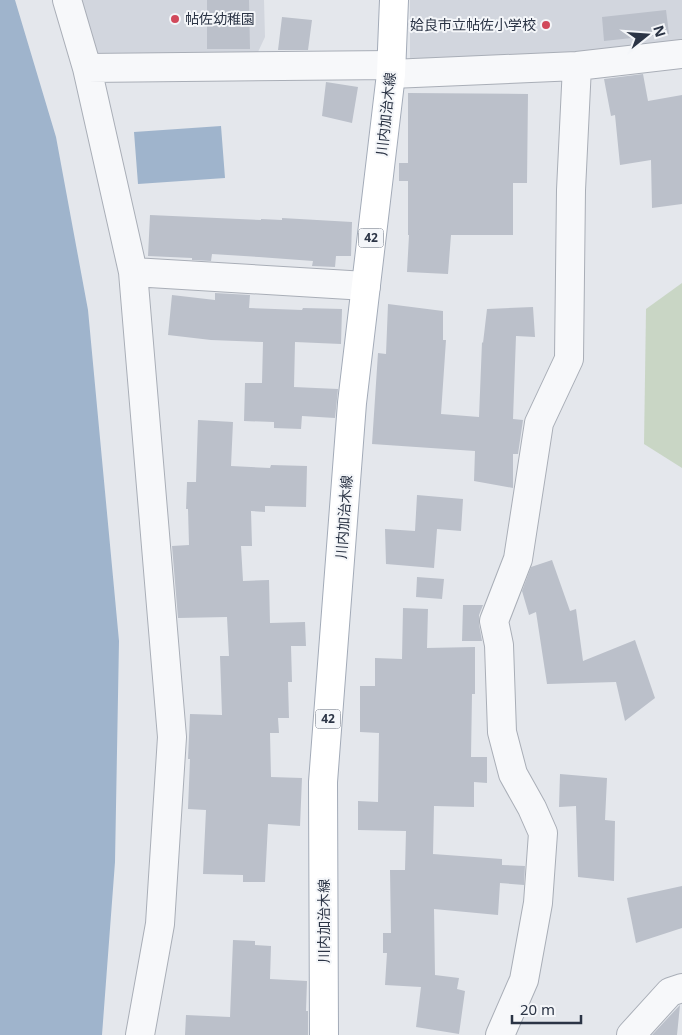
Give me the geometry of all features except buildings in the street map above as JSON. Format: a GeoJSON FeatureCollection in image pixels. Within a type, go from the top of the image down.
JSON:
{"type":"FeatureCollection","features":[{"type":"Feature","properties":{"kind":"main road","name":"川内加治木線"},"geometry":{"type":"LineString","coordinates":[[324,1035],[323,782],[352,403],[391,70],[394,0]]}},
{"type":"Feature","properties":{"kind":"street"},"geometry":{"type":"LineString","coordinates":[[67,0],[87,68],[133,272],[172,737],[160,924],[140,1035]]}},
{"type":"Feature","properties":{"kind":"street"},"geometry":{"type":"LineString","coordinates":[[87,68],[391,70],[577,66],[682,54]]}},
{"type":"Feature","properties":{"kind":"street"},"geometry":{"type":"LineString","coordinates":[[500,1035],[524,980],[538,903],[543,834],[532,808],[513,774],[502,732],[499,645],[494,621],[518,559],[539,423],[569,359],[571,190],[577,66]]}},
{"type":"Feature","properties":{"kind":"street"},"geometry":{"type":"LineString","coordinates":[[133,272],[366,286]]}},
{"type":"Feature","properties":{"kind":"street"},"geometry":{"type":"LineString","coordinates":[[631,1035],[670,992],[682,988]]}},
{"type":"Feature","properties":{"kind":"shaded area","name":"帖佐幼稚園"},"geometry":{"type":"Polygon","coordinates":[[[81,0],[264,0],[265,37],[258,52],[96,59],[81,0]]]}},
{"type":"Feature","properties":{"kind":"shaded area","name":"姶良市立帖佐小学校"},"geometry":{"type":"Polygon","coordinates":[[[410,0],[682,0],[682,49],[410,68],[410,0]]]}},
{"type":"Feature","properties":{"kind":"green space"},"geometry":{"type":"Polygon","coordinates":[[[682,283],[682,468],[644,444],[646,309],[682,283]]]}},
{"type":"Feature","properties":{"kind":"water"},"geometry":{"type":"Polygon","coordinates":[[[0,0],[15,0],[56,137],[88,310],[119,641],[115,862],[102,1035],[0,1035],[0,0]]]}},
{"type":"Feature","properties":{"kind":"water"},"geometry":{"type":"Polygon","coordinates":[[[221,126],[225,178],[138,184],[134,132],[221,126]]]}},
{"type":"Feature","properties":{"kind":"place","name":"帖佐幼稚園"},"geometry":{"type":"Point","coordinates":[175,19]}},
{"type":"Feature","properties":{"kind":"place","name":"姶良市立帖佐小学校"},"geometry":{"type":"Point","coordinates":[546,25]}}]}
